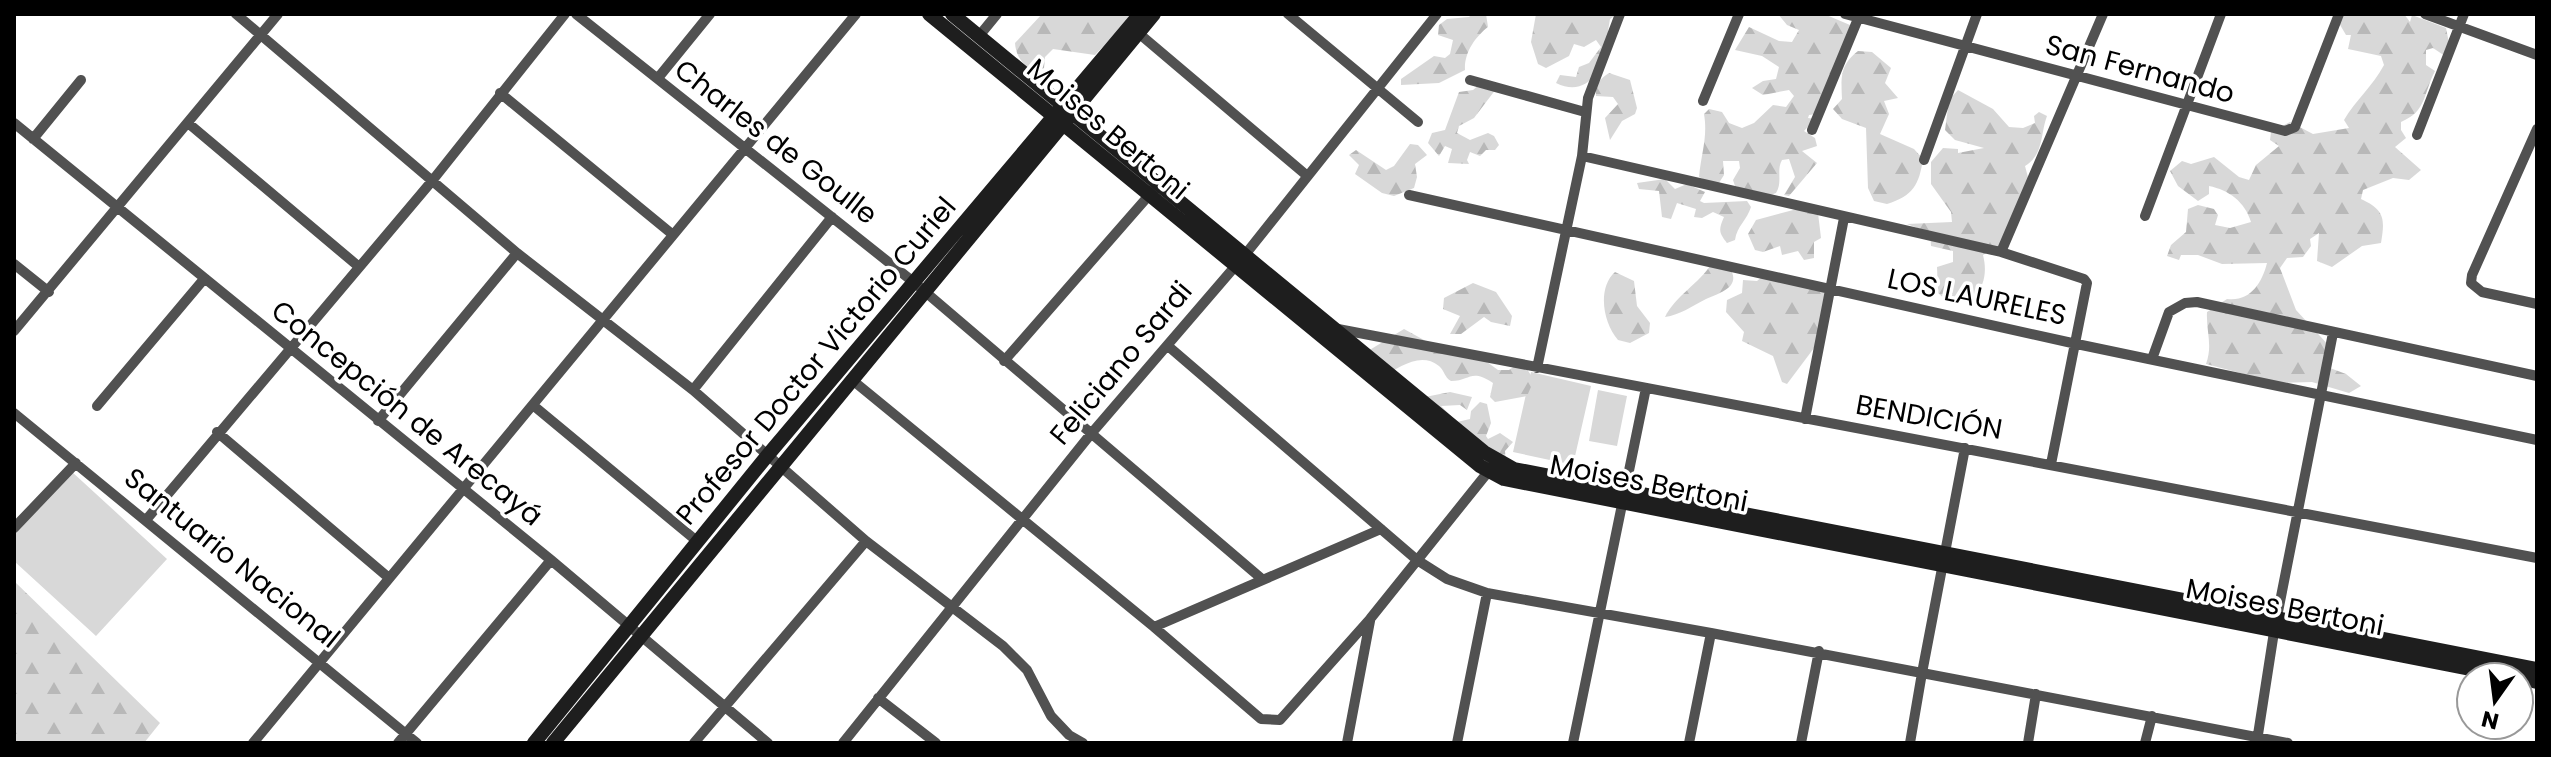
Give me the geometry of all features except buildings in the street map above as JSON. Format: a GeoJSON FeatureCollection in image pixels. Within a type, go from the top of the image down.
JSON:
{"type":"FeatureCollection","features":[{"type":"Feature","properties":{"kind":"street"},"geometry":{"type":"LineString","coordinates":[[236,14],[517,253],[693,390],[866,541],[1003,646],[1027,670],[1051,716],[1069,735],[1083,743]]}},
{"type":"Feature","properties":{"kind":"street"},"geometry":{"type":"LineString","coordinates":[[14,331],[278,14]]}},
{"type":"Feature","properties":{"kind":"street"},"geometry":{"type":"LineString","coordinates":[[146,520],[288,347],[432,181],[565,14]]}},
{"type":"Feature","properties":{"kind":"street","name":"Charles de Goulle"},"geometry":{"type":"LineString","coordinates":[[576,14],[920,287],[1262,579]]}},
{"type":"Feature","properties":{"kind":"street"},"geometry":{"type":"LineString","coordinates":[[658,78],[710,14]]}},
{"type":"Feature","properties":{"kind":"street"},"geometry":{"type":"LineString","coordinates":[[253,743],[856,14]]}},
{"type":"Feature","properties":{"kind":"street","name":"Moises Bertoni"},"geometry":{"type":"LineString","coordinates":[[929,14],[1063,117],[1239,261],[1332,328],[1494,466],[1624,487],[2537,669]]}},
{"type":"Feature","properties":{"kind":"street","name":"Moises Bertoni"},"geometry":{"type":"LineString","coordinates":[[952,14],[1063,117]]}},
{"type":"Feature","properties":{"kind":"street"},"geometry":{"type":"LineString","coordinates":[[979,36],[997,14]]}},
{"type":"Feature","properties":{"kind":"street","name":"Profesor Doctor Victorio Curiel"},"geometry":{"type":"LineString","coordinates":[[1134,30],[1140,14]]}},
{"type":"Feature","properties":{"kind":"street","name":"Profesor Doctor Victorio Curiel"},"geometry":{"type":"LineString","coordinates":[[553,743],[775,462],[1134,30],[1154,14]]}},
{"type":"Feature","properties":{"kind":"street","name":"Feliciano Sardi"},"geometry":{"type":"LineString","coordinates":[[843,743],[950,606],[1090,435],[1239,261],[1305,174],[1437,14]]}},
{"type":"Feature","properties":{"kind":"street"},"geometry":{"type":"LineString","coordinates":[[1537,368],[1582,156],[1585,112],[1593,81],[1620,14]]}},
{"type":"Feature","properties":{"kind":"street"},"geometry":{"type":"LineString","coordinates":[[1703,101],[1739,14]]}},
{"type":"Feature","properties":{"kind":"street","name":"San Fernando"},"geometry":{"type":"LineString","coordinates":[[1845,14],[1964,44],[2077,79],[2285,131],[2295,127],[2339,14]]}},
{"type":"Feature","properties":{"kind":"street"},"geometry":{"type":"LineString","coordinates":[[1924,160],[1977,14]]}},
{"type":"Feature","properties":{"kind":"street"},"geometry":{"type":"LineString","coordinates":[[2001,252],[2103,14]]}},
{"type":"Feature","properties":{"kind":"street"},"geometry":{"type":"LineString","coordinates":[[2145,216],[2221,14]]}},
{"type":"Feature","properties":{"kind":"street"},"geometry":{"type":"LineString","coordinates":[[2425,14],[2537,55]]}},
{"type":"Feature","properties":{"kind":"street"},"geometry":{"type":"LineString","coordinates":[[2417,135],[2464,14]]}},
{"type":"Feature","properties":{"kind":"street"},"geometry":{"type":"LineString","coordinates":[[1293,16],[1418,122]]}},
{"type":"Feature","properties":{"kind":"street"},"geometry":{"type":"LineString","coordinates":[[1812,130],[1859,16]]}},
{"type":"Feature","properties":{"kind":"street"},"geometry":{"type":"LineString","coordinates":[[1134,30],[1305,174]]}},
{"type":"Feature","properties":{"kind":"street"},"geometry":{"type":"LineString","coordinates":[[33,139],[81,80]]}},
{"type":"Feature","properties":{"kind":"street"},"geometry":{"type":"LineString","coordinates":[[1470,80],[1585,112]]}},
{"type":"Feature","properties":{"kind":"street"},"geometry":{"type":"LineString","coordinates":[[500,93],[672,234]]}},
{"type":"Feature","properties":{"kind":"street","name":"Concepción de Arecayá"},"geometry":{"type":"LineString","coordinates":[[14,123],[117,210],[551,560],[768,743]]}},
{"type":"Feature","properties":{"kind":"street"},"geometry":{"type":"LineString","coordinates":[[188,123],[358,266]]}},
{"type":"Feature","properties":{"kind":"street"},"geometry":{"type":"LineString","coordinates":[[2537,129],[2472,275],[2475,288],[2537,304]]}},
{"type":"Feature","properties":{"kind":"street"},"geometry":{"type":"LineString","coordinates":[[1582,156],[2001,252],[2087,283],[2072,343],[2051,464]]}},
{"type":"Feature","properties":{"kind":"street"},"geometry":{"type":"LineString","coordinates":[[1004,361],[1154,191]]}},
{"type":"Feature","properties":{"kind":"street","name":"LOS LAURELES"},"geometry":{"type":"LineString","coordinates":[[1409,195],[2072,343],[2537,440]]}},
{"type":"Feature","properties":{"kind":"street"},"geometry":{"type":"LineString","coordinates":[[693,390],[832,217]]}},
{"type":"Feature","properties":{"kind":"street"},"geometry":{"type":"LineString","coordinates":[[1805,419],[1844,218]]}},
{"type":"Feature","properties":{"kind":"street"},"geometry":{"type":"LineString","coordinates":[[378,421],[517,253]]}},
{"type":"Feature","properties":{"kind":"street","name":"Moises Bertoni"},"geometry":{"type":"LineString","coordinates":[[1239,261],[1312,330],[1519,484],[2455,666]]}},
{"type":"Feature","properties":{"kind":"street"},"geometry":{"type":"LineString","coordinates":[[14,264],[49,292]]}},
{"type":"Feature","properties":{"kind":"street"},"geometry":{"type":"LineString","coordinates":[[97,406],[204,279]]}},
{"type":"Feature","properties":{"kind":"street","name":"Profesor Doctor Victorio Curiel"},"geometry":{"type":"LineString","coordinates":[[534,743],[698,542],[851,379],[920,287]]}},
{"type":"Feature","properties":{"kind":"street"},"geometry":{"type":"LineString","coordinates":[[2152,359],[2169,312],[2185,303],[2197,302],[2537,376]]}},
{"type":"Feature","properties":{"kind":"street","name":"BENDICIÓN"},"geometry":{"type":"LineString","coordinates":[[1312,330],[1332,328],[2299,510],[2537,558]]}},
{"type":"Feature","properties":{"kind":"street"},"geometry":{"type":"LineString","coordinates":[[2257,740],[2274,632],[2333,333]]}},
{"type":"Feature","properties":{"kind":"street"},"geometry":{"type":"LineString","coordinates":[[1168,346],[1417,560],[1447,579],[1487,593],[1819,651],[2152,716],[2257,740],[2288,743]]}},
{"type":"Feature","properties":{"kind":"street"},"geometry":{"type":"LineString","coordinates":[[851,379],[1154,627],[1261,719],[1270,722],[1280,720],[1370,619],[1494,466]]}},
{"type":"Feature","properties":{"kind":"street"},"geometry":{"type":"LineString","coordinates":[[1573,743],[1646,388]]}},
{"type":"Feature","properties":{"kind":"street"},"geometry":{"type":"LineString","coordinates":[[534,406],[698,542]]}},
{"type":"Feature","properties":{"kind":"street","name":"Santuario Nacional"},"geometry":{"type":"LineString","coordinates":[[14,413],[417,743]]}},
{"type":"Feature","properties":{"kind":"street"},"geometry":{"type":"LineString","coordinates":[[217,432],[389,578]]}},
{"type":"Feature","properties":{"kind":"street"},"geometry":{"type":"LineString","coordinates":[[1910,743],[1965,448]]}},
{"type":"Feature","properties":{"kind":"street"},"geometry":{"type":"LineString","coordinates":[[14,528],[76,463]]}},
{"type":"Feature","properties":{"kind":"street"},"geometry":{"type":"LineString","coordinates":[[1154,627],[1381,529]]}},
{"type":"Feature","properties":{"kind":"street"},"geometry":{"type":"LineString","coordinates":[[694,743],[866,541]]}},
{"type":"Feature","properties":{"kind":"street"},"geometry":{"type":"LineString","coordinates":[[398,743],[551,560]]}},
{"type":"Feature","properties":{"kind":"street"},"geometry":{"type":"LineString","coordinates":[[1457,743],[1487,593]]}},
{"type":"Feature","properties":{"kind":"street"},"geometry":{"type":"LineString","coordinates":[[1347,743],[1370,619]]}},
{"type":"Feature","properties":{"kind":"street"},"geometry":{"type":"LineString","coordinates":[[1689,743],[1711,633]]}},
{"type":"Feature","properties":{"kind":"street"},"geometry":{"type":"LineString","coordinates":[[1801,743],[1819,651]]}},
{"type":"Feature","properties":{"kind":"street"},"geometry":{"type":"LineString","coordinates":[[2028,743],[2036,694]]}},
{"type":"Feature","properties":{"kind":"street"},"geometry":{"type":"LineString","coordinates":[[878,698],[936,743]]}},
{"type":"Feature","properties":{"kind":"street"},"geometry":{"type":"LineString","coordinates":[[2145,743],[2152,716]]}},
{"type":"Feature","properties":{"kind":"green space"},"geometry":{"type":"Polygon","coordinates":[[[1042,14],[1128,14],[1130,18],[1095,55],[1053,49],[1045,57],[1044,68],[1035,72],[1021,60],[1015,43],[1042,14]]]}},
{"type":"Feature","properties":{"kind":"green space"},"geometry":{"type":"Polygon","coordinates":[[[1486,14],[1488,27],[1471,46],[1465,70],[1439,83],[1401,85],[1401,79],[1434,56],[1445,58],[1450,54],[1453,40],[1438,35],[1439,25],[1447,19],[1486,14]]]}},
{"type":"Feature","properties":{"kind":"green space"},"geometry":{"type":"Polygon","coordinates":[[[1536,14],[1617,14],[1610,19],[1608,31],[1613,44],[1592,79],[1576,87],[1556,83],[1560,75],[1576,77],[1579,67],[1589,63],[1601,47],[1596,40],[1584,47],[1574,44],[1569,56],[1546,68],[1538,64],[1531,42],[1536,14]]]}},
{"type":"Feature","properties":{"kind":"green space"},"geometry":{"type":"Polygon","coordinates":[[[1778,14],[1824,14],[1850,25],[1824,113],[1809,115],[1808,118],[1815,119],[1804,131],[1815,138],[1817,146],[1802,151],[1817,163],[1789,196],[1784,195],[1795,177],[1789,159],[1782,160],[1778,189],[1768,196],[1735,186],[1733,180],[1740,168],[1739,161],[1723,161],[1724,175],[1717,186],[1699,177],[1705,138],[1704,114],[1709,109],[1722,112],[1729,123],[1742,128],[1754,123],[1773,105],[1786,107],[1794,96],[1789,90],[1763,95],[1752,88],[1763,81],[1776,79],[1779,67],[1762,56],[1735,50],[1749,27],[1779,41],[1792,42],[1799,30],[1787,25],[1778,14]]]}},
{"type":"Feature","properties":{"kind":"green space"},"geometry":{"type":"Polygon","coordinates":[[[2339,14],[2404,14],[2410,22],[2412,15],[2446,28],[2450,48],[2445,56],[2433,48],[2426,50],[2426,65],[2435,71],[2416,113],[2401,122],[2406,138],[2395,147],[2421,170],[2409,180],[2393,178],[2363,190],[2361,199],[2375,207],[2382,216],[2381,243],[2362,246],[2332,267],[2317,261],[2319,233],[2310,239],[2311,246],[2303,257],[2287,258],[2280,268],[2296,310],[2332,349],[2330,368],[2346,374],[2361,386],[2349,393],[2312,382],[2278,383],[2206,364],[2209,344],[2207,312],[2227,299],[2242,297],[2254,290],[2267,263],[2222,264],[2198,255],[2181,255],[2179,260],[2167,256],[2171,245],[2186,232],[2188,209],[2198,205],[2214,209],[2218,215],[2215,225],[2230,228],[2251,222],[2240,203],[2223,190],[2209,186],[2209,194],[2198,201],[2178,186],[2170,171],[2182,161],[2191,164],[2214,157],[2239,177],[2249,180],[2256,165],[2279,146],[2270,140],[2271,132],[2290,122],[2313,134],[2349,128],[2344,120],[2384,65],[2381,56],[2348,49],[2351,35],[2346,35],[2336,18],[2339,14]]]}},
{"type":"Feature","properties":{"kind":"green space"},"geometry":{"type":"Polygon","coordinates":[[[1858,51],[1872,52],[1891,68],[1885,83],[1898,98],[1884,101],[1889,114],[1880,134],[1914,149],[1923,159],[1919,176],[1909,193],[1887,204],[1874,201],[1868,188],[1866,128],[1842,119],[1833,109],[1842,99],[1845,67],[1858,51]]]}},
{"type":"Feature","properties":{"kind":"green space"},"geometry":{"type":"Polygon","coordinates":[[[1609,73],[1630,80],[1637,108],[1635,114],[1622,121],[1610,140],[1605,118],[1618,104],[1613,97],[1596,96],[1599,82],[1609,73]]]}},
{"type":"Feature","properties":{"kind":"green space"},"geometry":{"type":"Polygon","coordinates":[[[1480,84],[1496,89],[1474,118],[1459,126],[1457,133],[1470,140],[1488,133],[1499,145],[1480,156],[1470,152],[1469,164],[1448,163],[1452,149],[1445,146],[1439,156],[1428,143],[1432,133],[1445,130],[1459,92],[1473,90],[1480,84]]]}},
{"type":"Feature","properties":{"kind":"green space"},"geometry":{"type":"Polygon","coordinates":[[[1958,90],[1993,109],[2009,127],[2023,128],[2035,123],[2034,116],[2039,112],[2047,116],[2038,150],[2025,166],[2029,181],[2003,244],[1983,255],[1985,272],[1981,288],[1974,298],[1963,296],[1949,303],[1938,293],[1937,267],[1953,262],[1953,251],[1931,246],[1930,233],[1907,224],[1952,222],[1951,212],[1931,184],[1931,162],[1943,148],[1958,149],[1958,153],[1984,148],[1955,140],[1945,130],[1949,100],[1958,90]]]}},
{"type":"Feature","properties":{"kind":"green space"},"geometry":{"type":"Polygon","coordinates":[[[1410,144],[1418,145],[1427,155],[1415,164],[1417,177],[1414,188],[1394,196],[1382,193],[1355,174],[1359,165],[1349,155],[1356,150],[1386,170],[1394,166],[1410,144]]]}},
{"type":"Feature","properties":{"kind":"green space"},"geometry":{"type":"Polygon","coordinates":[[[1665,179],[1675,189],[1687,184],[1705,192],[1700,201],[1704,203],[1747,201],[1751,207],[1735,240],[1727,243],[1720,230],[1724,217],[1713,212],[1702,218],[1694,217],[1696,209],[1677,203],[1671,219],[1662,217],[1659,191],[1639,189],[1637,183],[1665,179]]]}},
{"type":"Feature","properties":{"kind":"green space"},"geometry":{"type":"Polygon","coordinates":[[[1797,209],[1818,213],[1821,238],[1814,242],[1814,258],[1804,260],[1798,251],[1782,255],[1780,246],[1763,252],[1755,250],[1748,234],[1756,220],[1797,209]]]}},
{"type":"Feature","properties":{"kind":"green space"},"geometry":{"type":"Polygon","coordinates":[[[1712,263],[1728,265],[1733,278],[1729,287],[1665,317],[1675,302],[1712,263]]]}},
{"type":"Feature","properties":{"kind":"green space"},"geometry":{"type":"Polygon","coordinates":[[[1615,272],[1634,281],[1637,306],[1650,323],[1649,333],[1630,343],[1618,340],[1613,333],[1604,306],[1606,287],[1615,272]]]}},
{"type":"Feature","properties":{"kind":"green space"},"geometry":{"type":"Polygon","coordinates":[[[1762,277],[1825,288],[1831,301],[1814,348],[1787,384],[1782,382],[1773,356],[1742,341],[1744,332],[1726,312],[1727,300],[1742,293],[1743,280],[1757,281],[1762,277]]]}},
{"type":"Feature","properties":{"kind":"green space"},"geometry":{"type":"Polygon","coordinates":[[[1473,283],[1496,292],[1512,316],[1510,326],[1491,322],[1484,317],[1461,334],[1450,334],[1460,316],[1443,309],[1444,298],[1473,283]]]}},
{"type":"Feature","properties":{"kind":"green space"},"geometry":{"type":"Polygon","coordinates":[[[1404,329],[1433,345],[1487,362],[1498,370],[1509,370],[1518,364],[1525,366],[1534,380],[1527,396],[1495,402],[1490,397],[1493,383],[1480,376],[1451,381],[1439,366],[1424,360],[1410,362],[1382,377],[1368,351],[1404,329]]]}},
{"type":"Feature","properties":{"kind":"green space"},"geometry":{"type":"Polygon","coordinates":[[[1531,372],[1591,386],[1573,465],[1513,452],[1531,372]]]}},
{"type":"Feature","properties":{"kind":"green space"},"geometry":{"type":"Polygon","coordinates":[[[1598,390],[1627,396],[1617,446],[1589,441],[1598,390]]]}},
{"type":"Feature","properties":{"kind":"green space"},"geometry":{"type":"Polygon","coordinates":[[[1450,392],[1472,397],[1467,410],[1460,405],[1441,406],[1457,422],[1470,419],[1471,411],[1480,402],[1487,404],[1491,423],[1486,436],[1488,439],[1500,433],[1513,442],[1505,451],[1506,463],[1425,397],[1450,392]]]}},
{"type":"Feature","properties":{"kind":"green space"},"geometry":{"type":"Polygon","coordinates":[[[71,471],[167,559],[96,636],[14,561],[14,533],[71,471]]]}},
{"type":"Feature","properties":{"kind":"green space"},"geometry":{"type":"Polygon","coordinates":[[[14,581],[160,723],[144,743],[14,743],[14,581]]]}}]}
